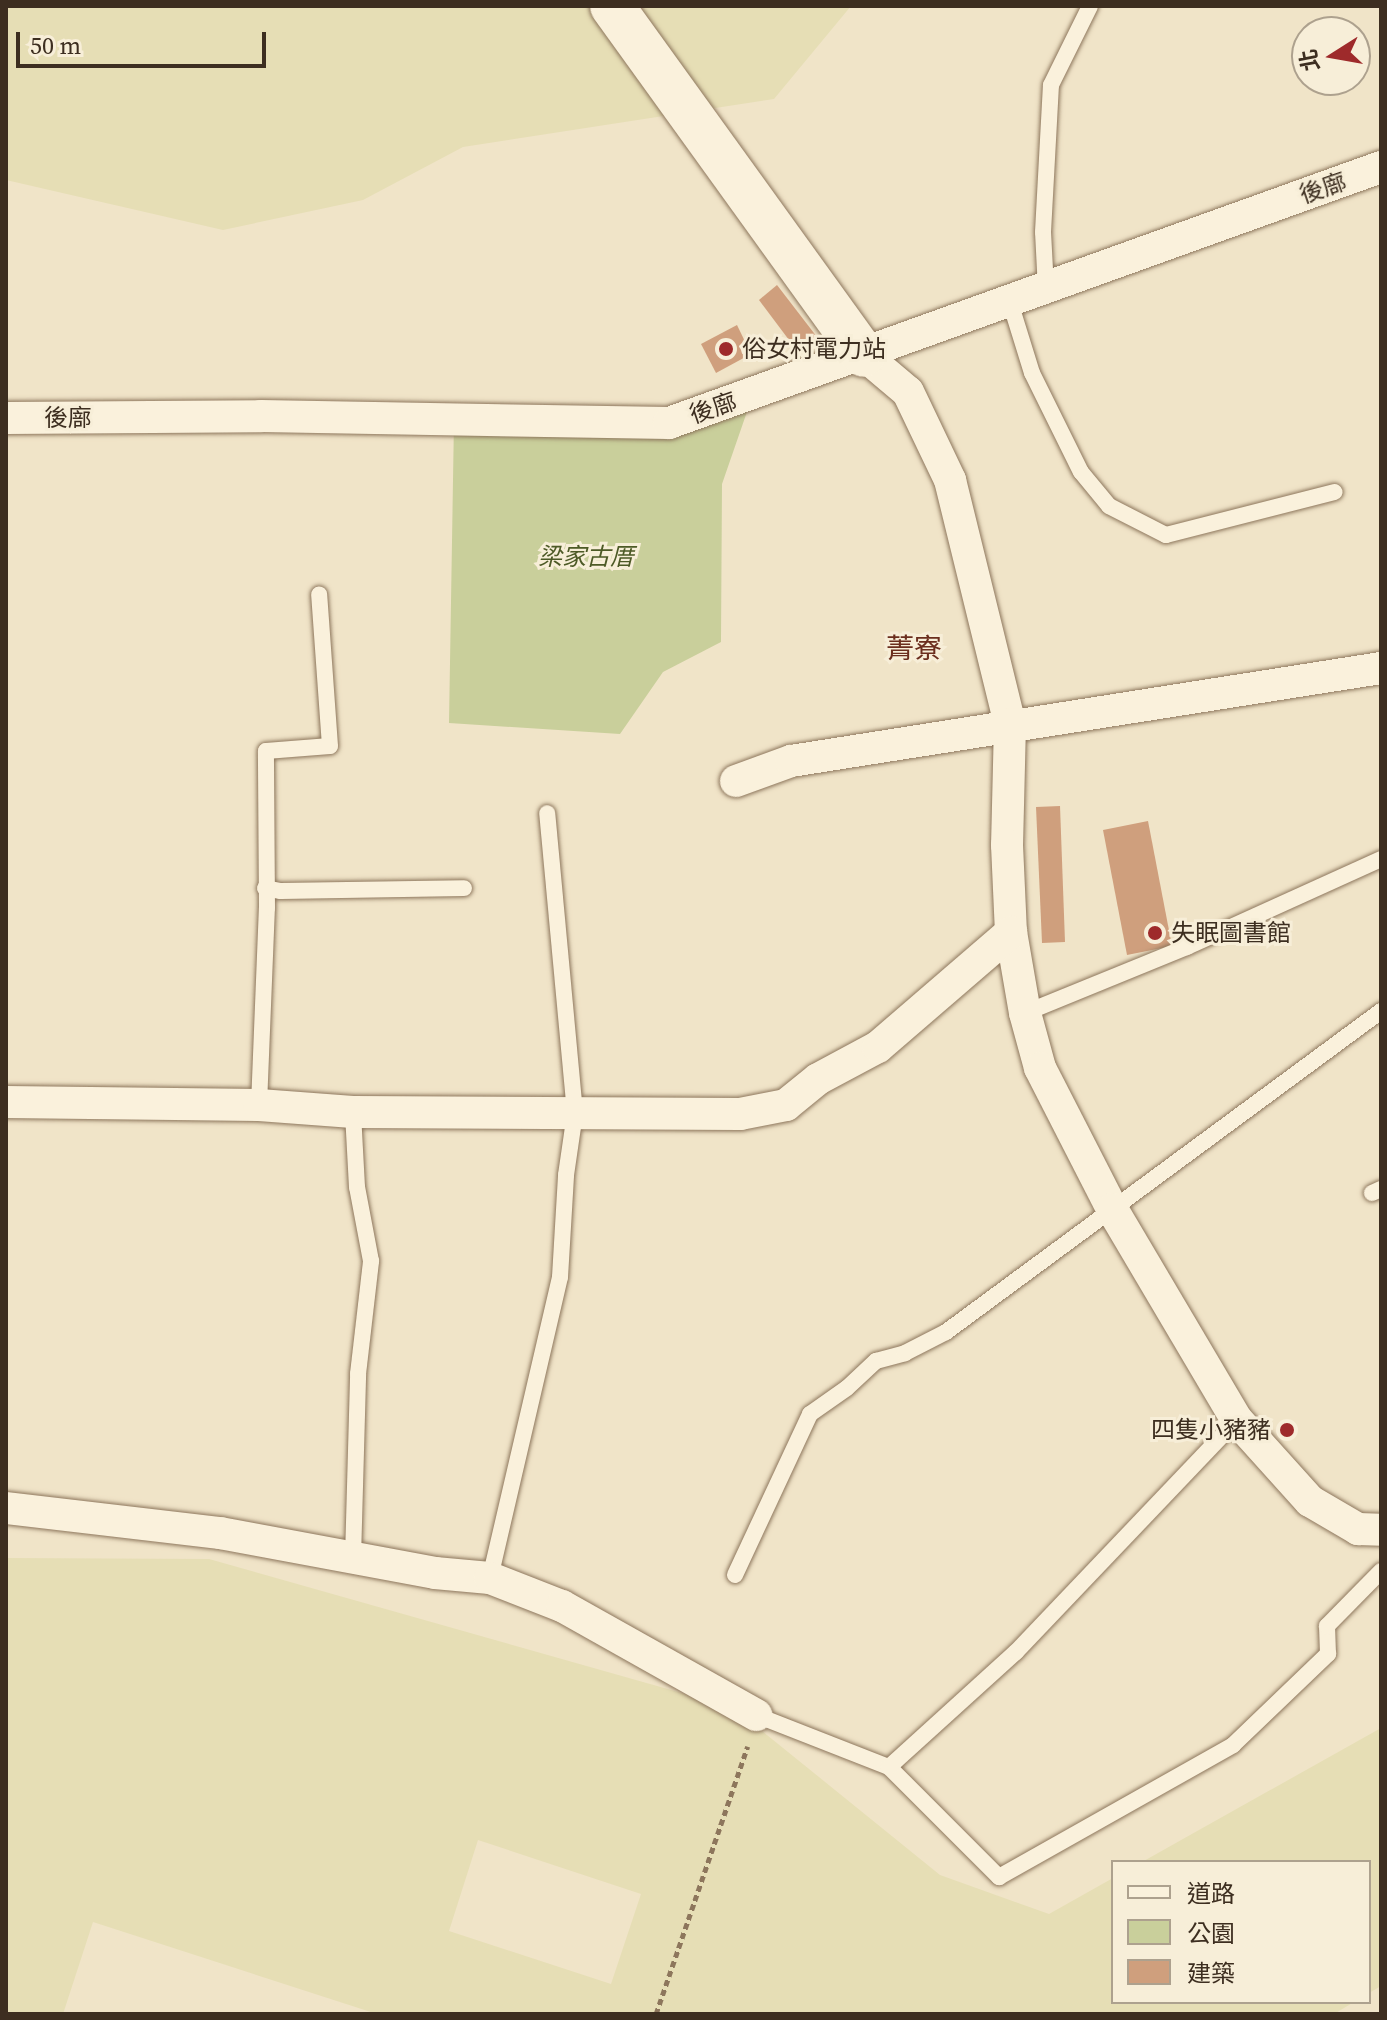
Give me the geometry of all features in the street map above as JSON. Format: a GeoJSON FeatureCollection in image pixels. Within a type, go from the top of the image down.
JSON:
{"type":"FeatureCollection","features":[{"type":"Feature","properties":{"kind":"street"},"geometry":{"type":"LineString","coordinates":[[612,6],[864,355],[908,392],[950,480],[1010,724],[1007,845],[1011,932],[1025,1013],[1040,1068],[1112,1209],[1237,1420],[1310,1501],[1358,1529],[1381,1530]]}},
{"type":"Feature","properties":{"kind":"street","name":"後廍"},"geometry":{"type":"LineString","coordinates":[[6,418],[261,416],[669,423],[1381,167]]}},
{"type":"Feature","properties":{"kind":"street"},"geometry":{"type":"LineString","coordinates":[[736,781],[791,761],[1010,724],[1381,668]]}},
{"type":"Feature","properties":{"kind":"street"},"geometry":{"type":"LineString","coordinates":[[6,1102],[259,1105],[353,1112],[740,1114],[786,1105],[818,1079],[878,1047],[1011,932]]}},
{"type":"Feature","properties":{"kind":"street"},"geometry":{"type":"LineString","coordinates":[[6,1508],[220,1533],[435,1573],[490,1578],[562,1606],[756,1715]]}},
{"type":"Feature","properties":{"kind":"lane"},"geometry":{"type":"LineString","coordinates":[[1046,289],[1043,232],[1051,85],[1090,6]]}},
{"type":"Feature","properties":{"kind":"lane"},"geometry":{"type":"LineString","coordinates":[[1010,302],[1032,373],[1081,472],[1109,506],[1166,535],[1335,492]]}},
{"type":"Feature","properties":{"kind":"lane"},"geometry":{"type":"LineString","coordinates":[[259,1105],[266,751],[330,746],[319,594]]}},
{"type":"Feature","properties":{"kind":"lane"},"geometry":{"type":"LineString","coordinates":[[490,1578],[560,1277],[566,1175],[575,1113],[547,813]]}},
{"type":"Feature","properties":{"kind":"lane"},"geometry":{"type":"LineString","coordinates":[[1025,1013],[1187,947],[1381,859]]}},
{"type":"Feature","properties":{"kind":"lane"},"geometry":{"type":"LineString","coordinates":[[265,888],[281,891],[464,888]]}},
{"type":"Feature","properties":{"kind":"lane"},"geometry":{"type":"LineString","coordinates":[[735,1575],[810,1414],[847,1388],[876,1361],[905,1353],[946,1332],[1381,1011]]}},
{"type":"Feature","properties":{"kind":"lane"},"geometry":{"type":"LineString","coordinates":[[353,1112],[357,1187],[371,1261],[358,1374],[353,1558]]}},
{"type":"Feature","properties":{"kind":"lane"},"geometry":{"type":"LineString","coordinates":[[889,1767],[1016,1652],[1237,1420]]}},
{"type":"Feature","properties":{"kind":"lane"},"geometry":{"type":"LineString","coordinates":[[756,1715],[889,1767],[999,1877],[1233,1745],[1328,1654],[1327,1626],[1381,1571]]}},
{"type":"Feature","properties":{"kind":"path"},"geometry":{"type":"LineString","coordinates":[[656,2014],[756,1715]]}},
{"type":"Feature","properties":{"kind":"shaded area"},"geometry":{"type":"Polygon","coordinates":[[[6,6],[851,6],[774,99],[463,147],[363,200],[223,230],[6,180],[6,6]]]}},
{"type":"Feature","properties":{"kind":"shaded area"},"geometry":{"type":"Polygon","coordinates":[[[6,1558],[209,1559],[703,1699],[751,1722],[940,1875],[1049,1914],[1111,1879],[1111,2004],[1351,2004],[1334,2014],[377,2014],[93,1922],[63,2014],[6,2014],[6,1558]],[[478,1840],[449,1931],[611,1984],[641,1894],[478,1840]]]}},
{"type":"Feature","properties":{"kind":"shaded area"},"geometry":{"type":"Polygon","coordinates":[[[1381,1728],[1381,1986],[1371,1992],[1371,1860],[1146,1860],[1381,1728]]]}},
{"type":"Feature","properties":{"kind":"green space","name":"梁家古厝"},"geometry":{"type":"Polygon","coordinates":[[[749,406],[722,484],[721,642],[663,672],[620,734],[449,723],[454,420],[749,406]]]}},
{"type":"Feature","properties":{"kind":"building"},"geometry":{"type":"Polygon","coordinates":[[[777,285],[817,337],[798,352],[759,300],[777,285]]]}},
{"type":"Feature","properties":{"kind":"building","name":"俗女村電力站"},"geometry":{"type":"Polygon","coordinates":[[[737,325],[751,354],[716,373],[701,344],[737,325]]]}},
{"type":"Feature","properties":{"kind":"building"},"geometry":{"type":"Polygon","coordinates":[[[1060,806],[1065,942],[1042,943],[1036,807],[1060,806]]]}},
{"type":"Feature","properties":{"kind":"building"},"geometry":{"type":"Polygon","coordinates":[[[1148,821],[1172,946],[1127,955],[1103,830],[1148,821]]]}},
{"type":"Feature","properties":{"kind":"place","name":"俗女村電力站"},"geometry":{"type":"Point","coordinates":[726,349]}},
{"type":"Feature","properties":{"kind":"place","name":"失眠圖書館"},"geometry":{"type":"Point","coordinates":[1155,933]}},
{"type":"Feature","properties":{"kind":"place","name":"四隻小豬豬"},"geometry":{"type":"Point","coordinates":[1287,1430]}},
{"type":"Feature","properties":{"kind":"district","name":"菁寮"},"geometry":{"type":"Point","coordinates":[914,648]}}]}
